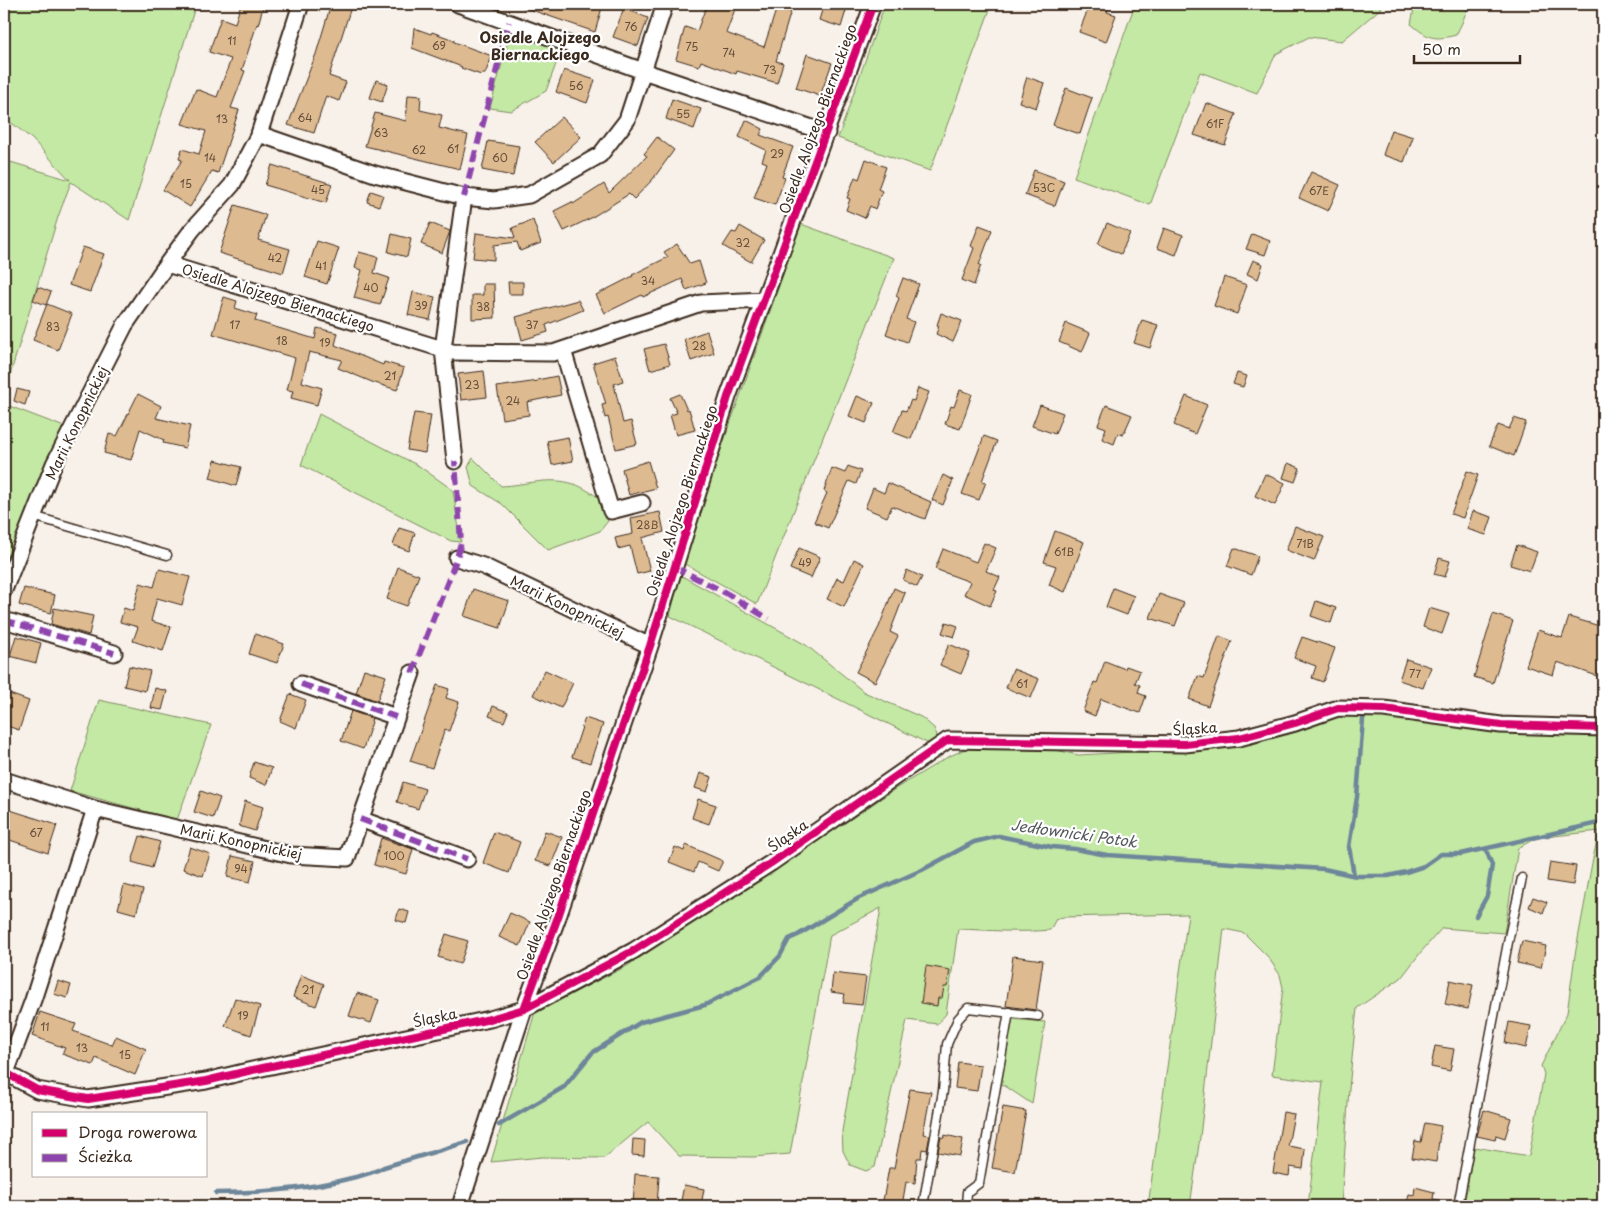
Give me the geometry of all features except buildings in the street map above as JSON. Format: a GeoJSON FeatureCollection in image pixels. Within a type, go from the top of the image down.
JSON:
{"type":"FeatureCollection","features":[{"type":"Feature","properties":{"kind":"street","name":"Osiedle Alojzego Biernackiego"},"geometry":{"type":"LineString","coordinates":[[301,4],[259,134],[232,185],[192,230],[167,264],[452,352],[553,353],[701,303],[764,300]]}},
{"type":"Feature","properties":{"kind":"street","name":"Osiedle Alojzego Biernackiego"},"geometry":{"type":"LineString","coordinates":[[458,4],[643,71],[827,133]]}},
{"type":"Feature","properties":{"kind":"street"},"geometry":{"type":"LineString","coordinates":[[259,134],[375,174],[464,197],[494,200],[530,195],[600,155],[627,120],[665,4]]}},
{"type":"Feature","properties":{"kind":"street","name":"Osiedle Alojzego Biernackiego"},"geometry":{"type":"LineString","coordinates":[[524,1010],[559,914],[650,646],[728,397],[874,4]]}},
{"type":"Feature","properties":{"kind":"street"},"geometry":{"type":"LineString","coordinates":[[455,461],[443,349],[464,197]]}},
{"type":"Feature","properties":{"kind":"street","name":"Marii Konopnickiej"},"geometry":{"type":"LineString","coordinates":[[4,590],[54,464],[125,325],[167,264]]}},
{"type":"Feature","properties":{"kind":"street"},"geometry":{"type":"LineString","coordinates":[[563,350],[611,511],[642,503]]}},
{"type":"Feature","properties":{"kind":"street","name":"Marii Konopnickiej"},"geometry":{"type":"LineString","coordinates":[[457,558],[483,566],[650,646]]}},
{"type":"Feature","properties":{"kind":"street"},"geometry":{"type":"LineString","coordinates":[[4,620],[114,654]]}},
{"type":"Feature","properties":{"kind":"street","name":"Marii Konopnickiej"},"geometry":{"type":"LineString","coordinates":[[4,780],[95,810],[291,855],[347,858],[412,673]]}},
{"type":"Feature","properties":{"kind":"street"},"geometry":{"type":"LineString","coordinates":[[301,684],[396,717]]}},
{"type":"Feature","properties":{"kind":"street","name":"Śląska"},"geometry":{"type":"LineString","coordinates":[[5,1073],[37,1090],[88,1098],[206,1081],[524,1010],[641,946],[771,863],[948,740],[1185,744],[1239,738],[1295,723],[1338,708],[1384,710],[1501,725],[1603,728]]}},
{"type":"Feature","properties":{"kind":"street"},"geometry":{"type":"LineString","coordinates":[[5,1073],[33,1000],[95,810]]}},
{"type":"Feature","properties":{"kind":"street"},"geometry":{"type":"LineString","coordinates":[[360,819],[467,859]]}},
{"type":"Feature","properties":{"kind":"street"},"geometry":{"type":"LineString","coordinates":[[460,1206],[524,1010]]}},
{"type":"Feature","properties":{"kind":"lane"},"geometry":{"type":"LineString","coordinates":[[33,516],[167,555]]}},
{"type":"Feature","properties":{"kind":"lane"},"geometry":{"type":"LineString","coordinates":[[1458,1206],[1522,878]]}},
{"type":"Feature","properties":{"kind":"lane"},"geometry":{"type":"LineString","coordinates":[[923,1206],[943,1091],[947,1044],[958,1019],[968,1008],[1038,1016]]}},
{"type":"Feature","properties":{"kind":"lane"},"geometry":{"type":"LineString","coordinates":[[966,1206],[967,1192],[979,1184],[1009,1012]]}},
{"type":"Feature","properties":{"kind":"green space"},"geometry":{"type":"Polygon","coordinates":[[[4,4],[196,4],[129,220],[71,182],[58,217],[4,395],[4,160],[70,180],[32,139],[4,117],[4,4]]]}},
{"type":"Feature","properties":{"kind":"green space"},"geometry":{"type":"Polygon","coordinates":[[[885,4],[992,4],[930,171],[838,138],[885,4]]]}},
{"type":"Feature","properties":{"kind":"green space"},"geometry":{"type":"Polygon","coordinates":[[[1135,4],[1382,4],[1380,9],[1342,41],[1309,37],[1276,54],[1257,93],[1200,72],[1150,205],[1074,177],[1135,4]]]}},
{"type":"Feature","properties":{"kind":"green space"},"geometry":{"type":"Polygon","coordinates":[[[1415,4],[1469,4],[1456,35],[1436,38],[1427,35],[1411,24],[1415,4]]]}},
{"type":"Feature","properties":{"kind":"green space"},"geometry":{"type":"Polygon","coordinates":[[[511,30],[562,48],[546,91],[511,111],[490,108],[511,30]]]}},
{"type":"Feature","properties":{"kind":"green space"},"geometry":{"type":"Polygon","coordinates":[[[801,224],[894,258],[757,604],[681,562],[801,224]]]}},
{"type":"Feature","properties":{"kind":"green space"},"geometry":{"type":"Polygon","coordinates":[[[4,404],[67,428],[11,557],[4,555],[4,404]]]}},
{"type":"Feature","properties":{"kind":"green space"},"geometry":{"type":"Polygon","coordinates":[[[319,414],[419,466],[453,490],[461,542],[451,541],[301,465],[319,414]]]}},
{"type":"Feature","properties":{"kind":"green space"},"geometry":{"type":"Polygon","coordinates":[[[473,458],[501,486],[555,481],[581,487],[601,499],[608,521],[600,531],[548,550],[502,504],[473,486],[468,467],[473,458]]]}},
{"type":"Feature","properties":{"kind":"green space"},"geometry":{"type":"Polygon","coordinates":[[[680,575],[806,645],[864,692],[921,717],[934,728],[937,735],[935,743],[929,744],[670,616],[680,575]]]}},
{"type":"Feature","properties":{"kind":"green space"},"geometry":{"type":"Polygon","coordinates":[[[99,700],[211,725],[177,820],[70,791],[99,700]]]}},
{"type":"Feature","properties":{"kind":"green space"},"geometry":{"type":"Polygon","coordinates":[[[1357,715],[1603,732],[1603,1206],[1464,1206],[1474,1147],[1529,1156],[1544,1074],[1541,1066],[1567,1013],[1575,955],[1599,831],[1536,838],[1518,848],[1504,933],[1442,928],[1401,978],[1357,1008],[1341,1206],[1308,1206],[1323,1082],[1272,1075],[1283,988],[1280,975],[1268,957],[1244,933],[1224,929],[1200,1137],[1190,1206],[1148,1206],[1188,914],[1063,917],[1056,919],[1050,930],[1038,931],[958,929],[946,1014],[937,1024],[907,1020],[875,1167],[866,1171],[850,1165],[843,1151],[842,1131],[881,908],[830,935],[790,1154],[753,1157],[679,1156],[648,1122],[604,1158],[542,1157],[491,1162],[535,1012],[627,966],[738,892],[762,879],[895,789],[946,758],[967,748],[1047,748],[1078,755],[1252,744],[1299,731],[1331,718],[1357,715]]]}},
{"type":"Feature","properties":{"kind":"green space"},"geometry":{"type":"Polygon","coordinates":[[[1011,1019],[1045,1022],[1032,1104],[999,1082],[1011,1019]]]}},
{"type":"Feature","properties":{"kind":"waterway"},"geometry":{"type":"LineString","coordinates":[[1354,875],[1349,847],[1357,797],[1363,719]]}},
{"type":"Feature","properties":{"kind":"waterway","name":"Jedłownicki Potok"},"geometry":{"type":"LineString","coordinates":[[499,1125],[564,1087],[592,1053],[641,1022],[705,1005],[760,977],[780,956],[789,939],[859,898],[922,870],[974,842],[999,836],[1052,847],[1107,855],[1324,869],[1356,876],[1388,876],[1424,866],[1441,854],[1461,854],[1603,822]]}},
{"type":"Feature","properties":{"kind":"waterway"},"geometry":{"type":"LineString","coordinates":[[1476,916],[1487,896],[1492,865],[1486,850]]}},
{"type":"Feature","properties":{"kind":"waterway"},"geometry":{"type":"LineString","coordinates":[[216,1193],[309,1187],[339,1181],[368,1174],[384,1167],[467,1142]]}},
{"type":"Feature","properties":{"kind":"marked path"},"geometry":{"type":"LineString","coordinates":[[464,197],[509,22]]}},
{"type":"Feature","properties":{"kind":"marked path"},"geometry":{"type":"LineString","coordinates":[[412,673],[457,558],[461,542],[455,461]]}},
{"type":"Feature","properties":{"kind":"marked path"},"geometry":{"type":"LineString","coordinates":[[674,567],[724,592],[769,619]]}},
{"type":"Feature","properties":{"kind":"marked path"},"geometry":{"type":"LineString","coordinates":[[4,620],[114,653]]}},
{"type":"Feature","properties":{"kind":"marked path"},"geometry":{"type":"LineString","coordinates":[[301,684],[396,717]]}},
{"type":"Feature","properties":{"kind":"marked path"},"geometry":{"type":"LineString","coordinates":[[360,819],[467,859]]}},
{"type":"Feature","properties":{"kind":"cycle path"},"geometry":{"type":"LineString","coordinates":[[524,1009],[559,914],[650,646],[728,397],[873,4]]}},
{"type":"Feature","properties":{"kind":"cycle path"},"geometry":{"type":"LineString","coordinates":[[4,1072],[37,1090],[88,1099],[206,1081],[490,1019],[524,1009],[633,951],[771,863],[948,740],[1185,744],[1239,738],[1295,723],[1338,708],[1384,709],[1501,725],[1603,728]]}},
{"type":"Feature","properties":{"kind":"district","name":"Osiedle Alojzego Biernackiego"},"geometry":{"type":"Point","coordinates":[540,46]}}]}
